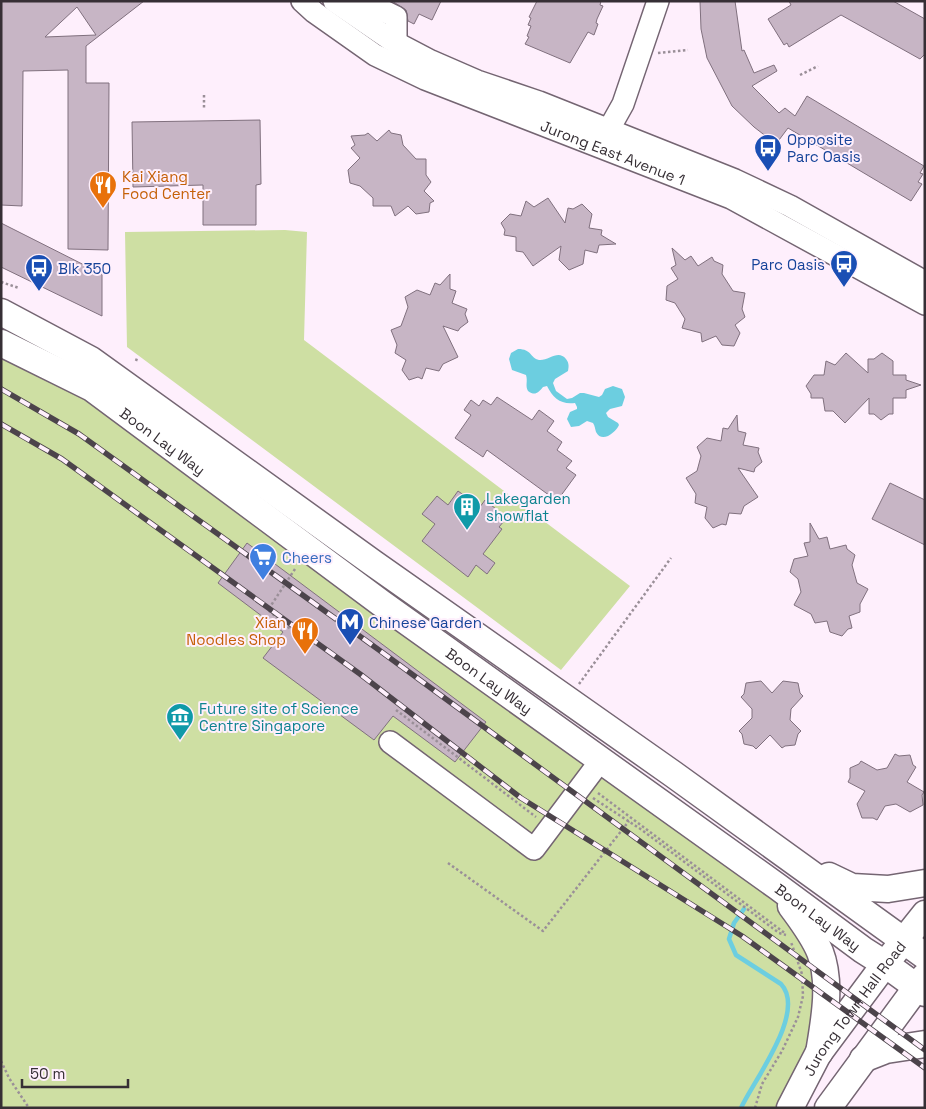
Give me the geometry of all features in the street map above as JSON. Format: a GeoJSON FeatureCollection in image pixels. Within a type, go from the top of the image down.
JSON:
{"type":"FeatureCollection","features":[{"type":"Feature","properties":{"kind":"main road","name":"Boon Lay Way"},"geometry":{"type":"LineString","coordinates":[[1,312],[91,360],[373,564],[673,774],[915,948]]}},
{"type":"Feature","properties":{"kind":"main road","name":"Boon Lay Way"},"geometry":{"type":"LineString","coordinates":[[1,343],[92,388],[381,603],[863,950],[922,985]]}},
{"type":"Feature","properties":{"kind":"main road"},"geometry":{"type":"LineString","coordinates":[[785,855],[852,887],[888,889],[925,883]]}},
{"type":"Feature","properties":{"kind":"main road"},"geometry":{"type":"LineString","coordinates":[[778,887],[812,935],[821,954],[826,994],[818,1054]]}},
{"type":"Feature","properties":{"kind":"main road","name":"Jurong Town Hall Road"},"geometry":{"type":"LineString","coordinates":[[790,1108],[818,1054],[885,964],[915,948],[925,914]]}},
{"type":"Feature","properties":{"kind":"main road"},"geometry":{"type":"LineString","coordinates":[[828,1108],[863,1059],[922,985]]}},
{"type":"Feature","properties":{"kind":"main road"},"geometry":{"type":"LineString","coordinates":[[863,1059],[886,1050],[925,1044]]}},
{"type":"Feature","properties":{"kind":"street","name":"Jurong East Avenue 1"},"geometry":{"type":"LineString","coordinates":[[302,1],[314,12],[374,55],[425,79],[736,180],[790,206],[888,273],[925,304]]}},
{"type":"Feature","properties":{"kind":"street","name":"Jurong East Avenue 1"},"geometry":{"type":"LineString","coordinates":[[334,1],[396,43],[431,61],[477,81],[539,102],[612,140]]}},
{"type":"Feature","properties":{"kind":"street"},"geometry":{"type":"LineString","coordinates":[[364,1],[396,18],[396,43]]}},
{"type":"Feature","properties":{"kind":"street"},"geometry":{"type":"LineString","coordinates":[[612,140],[658,1]]}},
{"type":"Feature","properties":{"kind":"street","name":"Jurong East Avenue 1"},"geometry":{"type":"LineString","coordinates":[[888,273],[925,282]]}},
{"type":"Feature","properties":{"kind":"street"},"geometry":{"type":"LineString","coordinates":[[390,742],[534,849],[601,760]]}},
{"type":"Feature","properties":{"kind":"path"},"geometry":{"type":"LineString","coordinates":[[663,52],[688,50]]}},
{"type":"Feature","properties":{"kind":"path"},"geometry":{"type":"LineString","coordinates":[[800,74],[818,66]]}},
{"type":"Feature","properties":{"kind":"path"},"geometry":{"type":"LineString","coordinates":[[204,95],[204,109]]}},
{"type":"Feature","properties":{"kind":"path"},"geometry":{"type":"LineString","coordinates":[[1,282],[19,288]]}},
{"type":"Feature","properties":{"kind":"path"},"geometry":{"type":"LineString","coordinates":[[580,682],[671,558]]}},
{"type":"Feature","properties":{"kind":"path"},"geometry":{"type":"LineString","coordinates":[[295,569],[268,610],[300,637]]}},
{"type":"Feature","properties":{"kind":"path"},"geometry":{"type":"LineString","coordinates":[[396,710],[538,818]]}},
{"type":"Feature","properties":{"kind":"path"},"geometry":{"type":"LineString","coordinates":[[580,790],[590,788],[788,935],[799,961],[804,996],[798,1017],[782,1051],[762,1084],[755,1108]]}},
{"type":"Feature","properties":{"kind":"path"},"geometry":{"type":"LineString","coordinates":[[580,790],[628,821],[780,933],[788,935]]}},
{"type":"Feature","properties":{"kind":"path"},"geometry":{"type":"LineString","coordinates":[[448,863],[543,931],[628,821]]}},
{"type":"Feature","properties":{"kind":"path"},"geometry":{"type":"LineString","coordinates":[[1,1061],[9,1078],[28,1108]]}},
{"type":"Feature","properties":{"kind":"green space"},"geometry":{"type":"Polygon","coordinates":[[[285,230],[307,232],[304,340],[630,586],[561,670],[127,347],[125,232],[285,230]]]}},
{"type":"Feature","properties":{"kind":"green space"},"geometry":{"type":"Polygon","coordinates":[[[1,343],[92,388],[778,887],[826,994],[790,1108],[1,1108],[1,343]]]}},
{"type":"Feature","properties":{"kind":"water"},"geometry":{"type":"Polygon","coordinates":[[[518,349],[526,350],[539,360],[557,355],[563,356],[566,359],[568,371],[555,379],[553,383],[556,391],[567,399],[580,393],[599,397],[605,389],[613,386],[622,389],[625,397],[622,406],[610,409],[606,413],[608,417],[618,423],[617,428],[609,436],[602,437],[596,432],[593,423],[587,421],[579,426],[571,427],[567,419],[570,412],[577,409],[575,403],[566,403],[558,400],[547,386],[536,393],[528,391],[526,375],[512,370],[509,359],[511,353],[518,349]]]}},
{"type":"Feature","properties":{"kind":"building"},"geometry":{"type":"Polygon","coordinates":[[[1,1],[144,1],[86,46],[86,83],[109,83],[108,250],[68,249],[68,70],[23,71],[22,206],[1,205],[1,1]],[[77,7],[45,37],[96,35],[77,7]]]}},
{"type":"Feature","properties":{"kind":"building"},"geometry":{"type":"Polygon","coordinates":[[[392,1],[441,1],[432,20],[419,14],[414,24],[408,21],[406,10],[392,1]]]}},
{"type":"Feature","properties":{"kind":"building"},"geometry":{"type":"Polygon","coordinates":[[[537,1],[601,1],[600,5],[603,6],[597,19],[596,23],[598,24],[594,35],[588,32],[570,63],[525,44],[529,37],[527,36],[531,26],[528,25],[531,18],[529,17],[537,1]]]}},
{"type":"Feature","properties":{"kind":"building"},"geometry":{"type":"Polygon","coordinates":[[[700,1],[735,1],[742,51],[744,50],[754,73],[774,65],[777,71],[752,86],[779,113],[785,108],[795,116],[807,96],[924,166],[920,173],[923,174],[918,182],[922,184],[911,201],[788,128],[776,144],[754,127],[732,106],[707,58],[701,29],[700,1]]]}},
{"type":"Feature","properties":{"kind":"building"},"geometry":{"type":"Polygon","coordinates":[[[789,1],[893,1],[925,19],[925,54],[920,59],[841,15],[789,47],[787,43],[784,45],[768,19],[791,5],[789,1]]]}},
{"type":"Feature","properties":{"kind":"building"},"geometry":{"type":"Polygon","coordinates":[[[260,120],[261,184],[256,185],[256,225],[203,225],[203,185],[133,187],[132,122],[260,120]]]}},
{"type":"Feature","properties":{"kind":"building"},"geometry":{"type":"Polygon","coordinates":[[[389,130],[391,133],[401,135],[403,145],[416,159],[426,159],[426,175],[431,182],[424,191],[434,201],[430,203],[429,212],[416,214],[408,206],[395,216],[391,206],[373,206],[373,198],[360,186],[350,183],[348,170],[360,158],[351,148],[355,145],[351,136],[368,133],[377,141],[389,130]]]}},
{"type":"Feature","properties":{"kind":"building"},"geometry":{"type":"Polygon","coordinates":[[[548,198],[565,223],[568,208],[573,209],[582,204],[592,214],[589,228],[602,230],[601,235],[616,244],[599,245],[597,253],[585,250],[583,264],[569,270],[559,260],[561,246],[533,266],[523,252],[516,251],[516,237],[504,235],[505,230],[501,223],[510,214],[521,216],[526,201],[534,207],[548,198]]]}},
{"type":"Feature","properties":{"kind":"building"},"geometry":{"type":"Polygon","coordinates":[[[1,223],[102,274],[102,316],[1,267],[1,223]]]}},
{"type":"Feature","properties":{"kind":"building"},"geometry":{"type":"Polygon","coordinates":[[[672,248],[685,260],[691,256],[698,266],[712,257],[714,261],[723,265],[722,274],[733,291],[745,293],[742,309],[745,317],[735,325],[740,333],[734,346],[722,345],[716,336],[702,342],[701,333],[682,328],[685,319],[675,303],[666,300],[667,286],[678,279],[671,268],[676,265],[672,248]]]}},
{"type":"Feature","properties":{"kind":"building"},"geometry":{"type":"Polygon","coordinates":[[[450,274],[450,289],[456,291],[452,303],[467,309],[465,314],[468,322],[458,331],[443,326],[458,357],[443,364],[439,371],[426,368],[422,379],[418,377],[409,380],[402,370],[406,360],[395,353],[397,345],[391,330],[401,326],[408,307],[405,297],[417,290],[430,295],[435,283],[440,285],[450,274]]]}},
{"type":"Feature","properties":{"kind":"building"},"geometry":{"type":"Polygon","coordinates":[[[846,353],[868,373],[868,359],[874,359],[882,353],[893,361],[893,375],[906,375],[906,380],[921,385],[906,390],[906,398],[893,398],[893,414],[889,414],[881,420],[874,414],[869,414],[869,398],[845,423],[833,411],[825,411],[823,398],[811,398],[811,394],[806,386],[814,375],[824,375],[826,361],[835,365],[846,353]]]}},
{"type":"Feature","properties":{"kind":"building"},"geometry":{"type":"Polygon","coordinates":[[[497,397],[532,420],[539,410],[554,421],[547,431],[562,442],[557,450],[572,461],[566,468],[576,475],[557,501],[487,450],[483,457],[455,438],[471,415],[464,410],[471,400],[479,406],[483,400],[491,405],[497,397]]]}},
{"type":"Feature","properties":{"kind":"building"},"geometry":{"type":"Polygon","coordinates":[[[737,415],[738,431],[746,433],[743,445],[759,448],[758,452],[762,462],[755,468],[754,472],[738,468],[758,497],[744,506],[741,514],[729,513],[726,525],[722,524],[713,528],[705,518],[707,507],[695,503],[696,494],[686,478],[697,471],[701,456],[697,447],[707,438],[721,441],[723,428],[728,429],[737,415]]]}},
{"type":"Feature","properties":{"kind":"building"},"geometry":{"type":"Polygon","coordinates":[[[890,483],[925,500],[925,545],[872,519],[890,483]]]}},
{"type":"Feature","properties":{"kind":"building","name":"Lakegarden showflat"},"geometry":{"type":"Polygon","coordinates":[[[458,491],[480,507],[485,500],[496,509],[496,516],[504,521],[499,527],[502,529],[483,554],[495,563],[487,574],[476,565],[468,577],[422,541],[435,524],[422,514],[437,496],[448,505],[458,491]]]}},
{"type":"Feature","properties":{"kind":"building"},"geometry":{"type":"Polygon","coordinates":[[[810,523],[819,539],[827,537],[830,549],[846,545],[847,549],[855,555],[852,565],[857,583],[868,589],[860,604],[860,612],[849,616],[852,628],[848,629],[842,636],[830,632],[827,621],[815,623],[811,614],[794,605],[801,592],[798,579],[790,572],[794,559],[808,556],[804,543],[810,542],[810,523]]]}},
{"type":"Feature","properties":{"kind":"building"},"geometry":{"type":"Polygon","coordinates":[[[247,543],[486,722],[455,762],[393,716],[374,740],[263,658],[283,632],[218,583],[247,543]]]}},
{"type":"Feature","properties":{"kind":"building"},"geometry":{"type":"Polygon","coordinates":[[[761,681],[772,693],[783,681],[798,683],[800,693],[803,696],[791,709],[790,720],[801,731],[798,734],[795,745],[782,748],[770,735],[756,749],[753,746],[744,744],[742,734],[739,731],[752,718],[752,709],[741,697],[744,694],[746,683],[761,681]]]}},
{"type":"Feature","properties":{"kind":"building"},"geometry":{"type":"Polygon","coordinates":[[[895,754],[899,756],[910,755],[913,765],[916,767],[907,782],[924,792],[922,795],[923,805],[910,812],[896,804],[885,806],[877,820],[862,818],[857,804],[865,791],[848,782],[850,768],[861,761],[877,770],[887,768],[895,754]]]}},
{"type":"Feature","properties":{"kind":"waterway"},"geometry":{"type":"LineString","coordinates":[[741,1108],[776,1046],[788,1011],[787,996],[781,984],[736,955],[729,939],[734,923],[744,909]]}},
{"type":"Feature","properties":{"kind":"railway"},"geometry":{"type":"LineString","coordinates":[[1,389],[79,434],[379,650],[925,1050]]}},
{"type":"Feature","properties":{"kind":"railway"},"geometry":{"type":"LineString","coordinates":[[1,424],[62,459],[360,674],[521,798],[742,936],[925,1068]]}},
{"type":"Feature","properties":{"kind":"place","name":"Opposite Parc Oasis"},"geometry":{"type":"Point","coordinates":[768,172]}},
{"type":"Feature","properties":{"kind":"place","name":"Kai Xiang Food Center"},"geometry":{"type":"Point","coordinates":[103,209]}},
{"type":"Feature","properties":{"kind":"place","name":"Parc Oasis"},"geometry":{"type":"Point","coordinates":[844,288]}},
{"type":"Feature","properties":{"kind":"place","name":"Blk 350"},"geometry":{"type":"Point","coordinates":[39,292]}},
{"type":"Feature","properties":{"kind":"place","name":"Lakegarden showflat"},"geometry":{"type":"Point","coordinates":[467,531]}},
{"type":"Feature","properties":{"kind":"place","name":"Cheers"},"geometry":{"type":"Point","coordinates":[263,581]}},
{"type":"Feature","properties":{"kind":"place","name":"Chinese Garden"},"geometry":{"type":"Point","coordinates":[350,646]}},
{"type":"Feature","properties":{"kind":"place","name":"Xian Noodles Shop"},"geometry":{"type":"Point","coordinates":[305,655]}},
{"type":"Feature","properties":{"kind":"place","name":"Future site of Science Centre Singapore"},"geometry":{"type":"Point","coordinates":[180,741]}}]}
